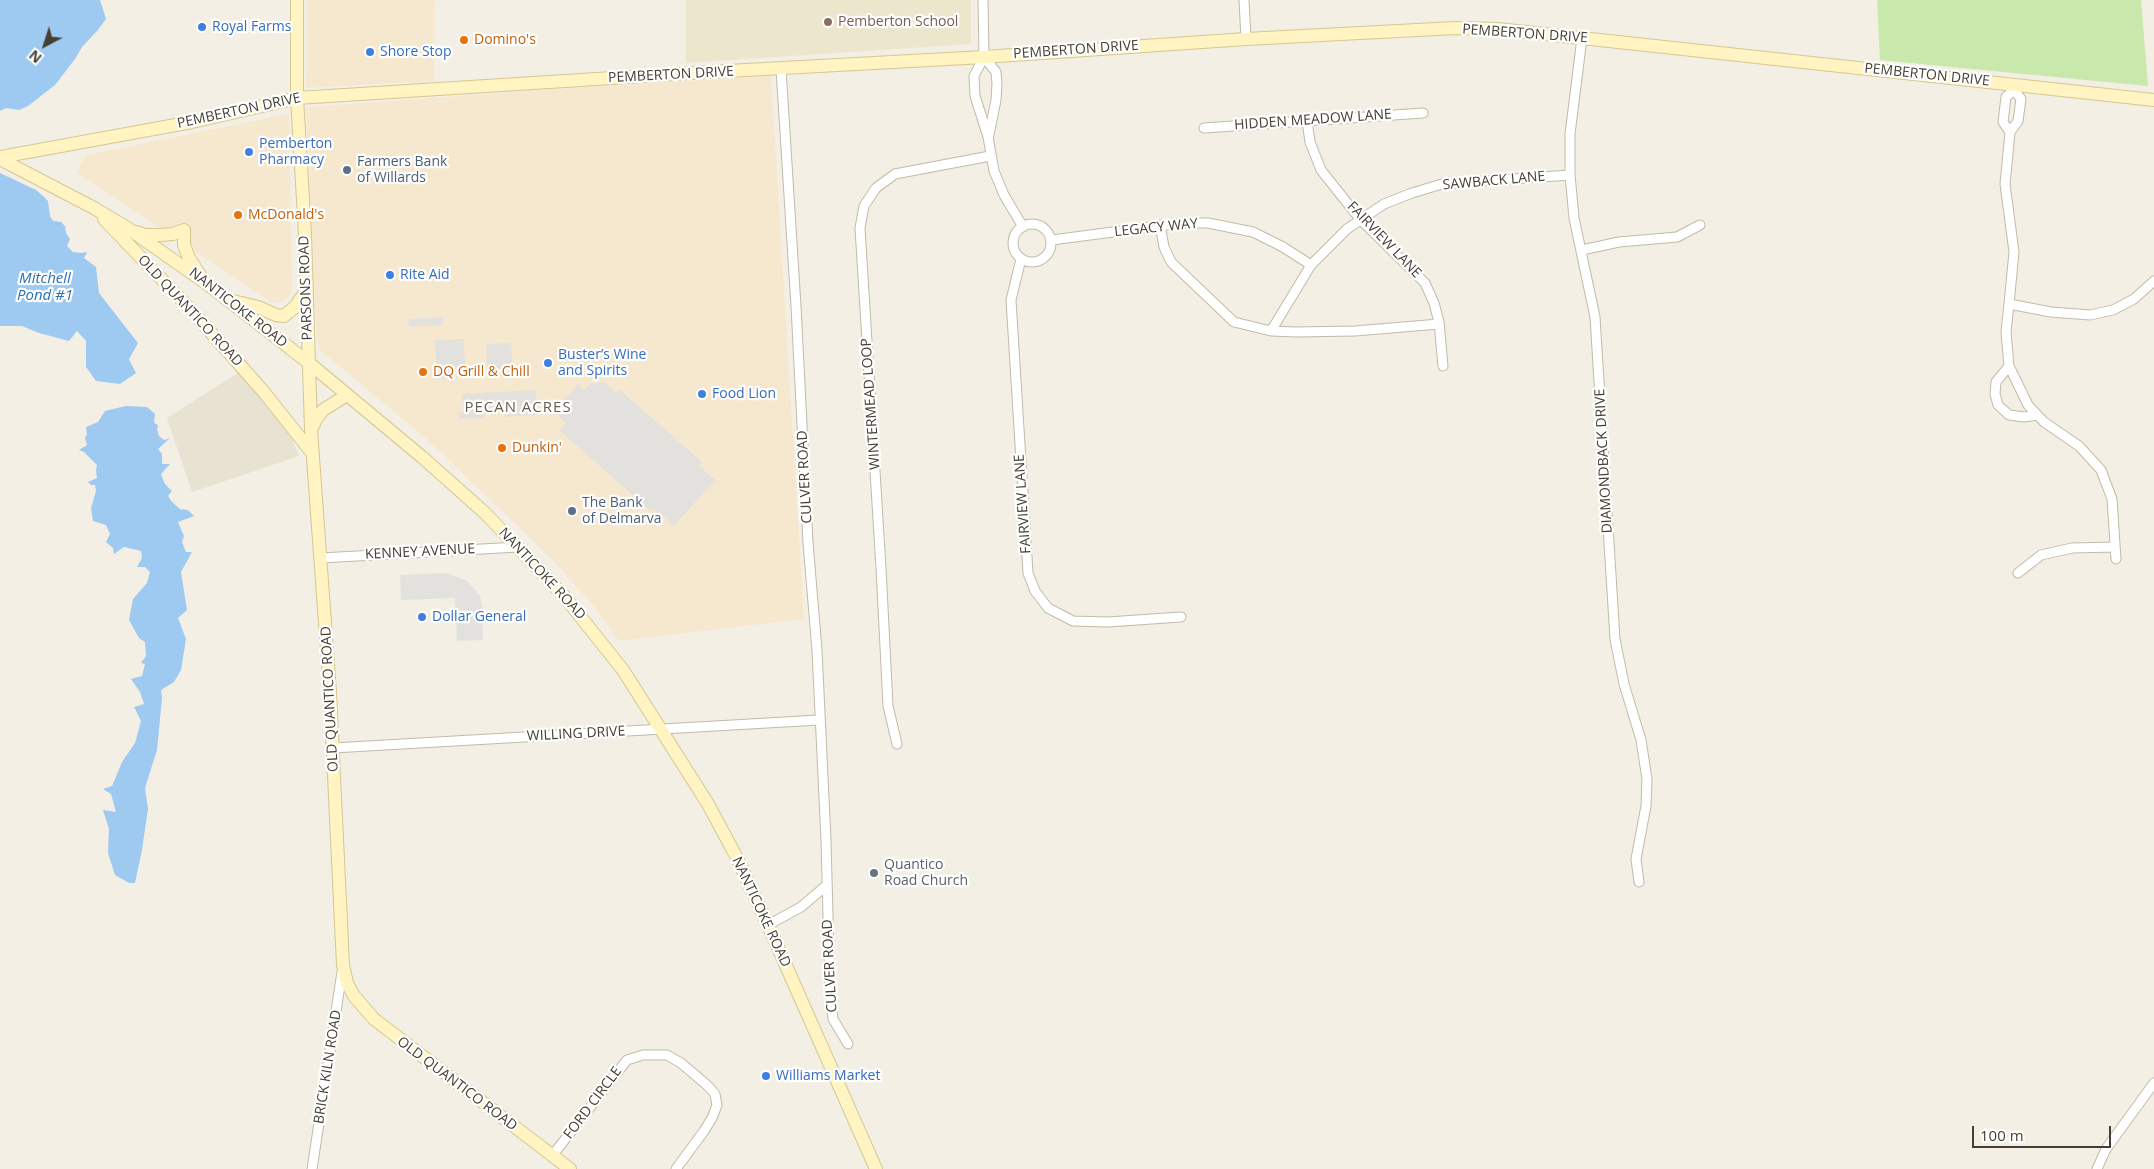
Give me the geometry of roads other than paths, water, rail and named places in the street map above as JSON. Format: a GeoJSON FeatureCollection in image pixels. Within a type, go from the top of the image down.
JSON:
{"type":"FeatureCollection","features":[{"type":"Feature","properties":{"kind":"street","name":"PARSONS ROAD"},"geometry":{"type":"LineString","coordinates":[[297,0],[297,98],[307,288],[311,430],[314,456]]}},
{"type":"Feature","properties":{"kind":"street"},"geometry":{"type":"LineString","coordinates":[[983,0],[984,57],[974,76],[974,90],[988,137],[990,156],[999,184],[1023,227]]}},
{"type":"Feature","properties":{"kind":"street"},"geometry":{"type":"LineString","coordinates":[[1244,0],[1246,39]]}},
{"type":"Feature","properties":{"kind":"street","name":"PEMBERTON DRIVE"},"geometry":{"type":"LineString","coordinates":[[0,158],[192,122],[297,98],[984,57],[1246,39],[1455,28],[1498,29],[2014,87],[2154,100]]}},
{"type":"Feature","properties":{"kind":"street","name":"DIAMONDBACK DRIVE"},"geometry":{"type":"LineString","coordinates":[[1582,38],[1570,134],[1570,175],[1574,218],[1595,318],[1615,639],[1624,684],[1641,740],[1647,779],[1646,806],[1636,859],[1639,882]]}},
{"type":"Feature","properties":{"kind":"street"},"geometry":{"type":"LineString","coordinates":[[984,57],[996,72],[997,84],[996,100],[988,137]]}},
{"type":"Feature","properties":{"kind":"street","name":"CULVER ROAD"},"geometry":{"type":"LineString","coordinates":[[781,68],[808,543],[817,650],[830,991],[833,1019],[848,1044]]}},
{"type":"Feature","properties":{"kind":"street"},"geometry":{"type":"LineString","coordinates":[[2010,132],[2003,122],[2006,97],[2014,87],[2021,99],[2018,121],[2010,132],[2005,184],[2014,252],[2006,332],[2009,366],[2028,404],[2037,415],[2079,446],[2102,470],[2112,498],[2116,559]]}},
{"type":"Feature","properties":{"kind":"street","name":"HIDDEN MEADOW LANE"},"geometry":{"type":"LineString","coordinates":[[1204,128],[1423,113]]}},
{"type":"Feature","properties":{"kind":"street","name":"FAIRVIEW LANE"},"geometry":{"type":"LineString","coordinates":[[1307,121],[1310,142],[1321,170],[1360,219],[1425,283],[1434,303],[1439,324],[1443,366]]}},
{"type":"Feature","properties":{"kind":"street","name":"WINTERMEAD LOOP"},"geometry":{"type":"LineString","coordinates":[[897,744],[888,706],[882,568],[860,228],[864,206],[876,188],[895,174],[990,156]]}},
{"type":"Feature","properties":{"kind":"street","name":"NANTICOKE ROAD"},"geometry":{"type":"LineString","coordinates":[[0,158],[59,188],[129,229],[227,299],[308,363],[449,481],[518,547],[564,596],[606,647],[662,730],[719,824],[768,925],[876,1169]]}},
{"type":"Feature","properties":{"kind":"street","name":"SAWBACK LANE"},"geometry":{"type":"LineString","coordinates":[[1271,331],[1310,265],[1336,238],[1360,219],[1397,198],[1435,186],[1570,175]]}},
{"type":"Feature","properties":{"kind":"street","name":"OLD QUANTICO ROAD"},"geometry":{"type":"LineString","coordinates":[[94,208],[263,391],[314,456],[333,748],[343,965],[347,983],[354,996],[374,1019],[399,1040],[570,1169]]}},
{"type":"Feature","properties":{"kind":"street","name":"LEGACY WAY"},"geometry":{"type":"LineString","coordinates":[[1052,240],[1194,222],[1253,232],[1275,242],[1310,265]]}},
{"type":"Feature","properties":{"kind":"street"},"geometry":{"type":"LineString","coordinates":[[1029,224],[1040,226],[1049,234],[1052,240],[1051,247],[1043,260],[1033,263],[1021,259],[1015,252],[1013,241],[1015,234],[1029,224]]}},
{"type":"Feature","properties":{"kind":"street"},"geometry":{"type":"LineString","coordinates":[[1160,225],[1164,246],[1171,262],[1234,322],[1271,331],[1355,331],[1439,324]]}},
{"type":"Feature","properties":{"kind":"street"},"geometry":{"type":"LineString","coordinates":[[1582,250],[1619,242],[1677,237],[1700,225]]}},
{"type":"Feature","properties":{"kind":"street"},"geometry":{"type":"LineString","coordinates":[[129,229],[145,235],[173,234],[184,230],[184,245],[189,258],[206,283]]}},
{"type":"Feature","properties":{"kind":"street","name":"FAIRVIEW LANE"},"geometry":{"type":"LineString","coordinates":[[1021,259],[1011,300],[1028,573],[1035,591],[1048,608],[1073,621],[1108,622],[1181,617]]}},
{"type":"Feature","properties":{"kind":"street"},"geometry":{"type":"LineString","coordinates":[[2009,304],[2051,312],[2090,315],[2113,310],[2134,299],[2154,280]]}},
{"type":"Feature","properties":{"kind":"street"},"geometry":{"type":"LineString","coordinates":[[227,299],[284,316],[291,311],[307,288]]}},
{"type":"Feature","properties":{"kind":"street"},"geometry":{"type":"LineString","coordinates":[[2009,366],[1996,382],[1995,394],[1998,405],[2010,415],[2024,417],[2037,415]]}},
{"type":"Feature","properties":{"kind":"street"},"geometry":{"type":"LineString","coordinates":[[311,430],[323,410],[347,395]]}},
{"type":"Feature","properties":{"kind":"street","name":"KENNEY AVENUE"},"geometry":{"type":"LineString","coordinates":[[321,558],[518,547]]}},
{"type":"Feature","properties":{"kind":"street"},"geometry":{"type":"LineString","coordinates":[[2018,573],[2041,555],[2072,548],[2115,547]]}},
{"type":"Feature","properties":{"kind":"street","name":"WILLING DRIVE"},"geometry":{"type":"LineString","coordinates":[[333,748],[819,720]]}},
{"type":"Feature","properties":{"kind":"street"},"geometry":{"type":"LineString","coordinates":[[768,925],[800,907],[827,885]]}},
{"type":"Feature","properties":{"kind":"street","name":"BRICK KILN ROAD"},"geometry":{"type":"LineString","coordinates":[[312,1169],[343,965]]}},
{"type":"Feature","properties":{"kind":"street","name":"FORD CIRCLE"},"geometry":{"type":"LineString","coordinates":[[552,1156],[627,1060],[642,1055],[667,1055],[681,1063],[708,1086],[715,1094],[717,1105],[704,1132],[676,1169]]}},
{"type":"Feature","properties":{"kind":"street"},"geometry":{"type":"LineString","coordinates":[[2097,1169],[2106,1149],[2154,1083]]}},
{"type":"Feature","properties":{"kind":"water"},"geometry":{"type":"Polygon","coordinates":[[[0,0],[100,0],[106,19],[82,47],[55,85],[28,106],[19,110],[6,108],[0,111],[0,0]]]}},
{"type":"Feature","properties":{"kind":"water","name":"Mitchell Pond #1"},"geometry":{"type":"Polygon","coordinates":[[[0,173],[36,190],[43,196],[48,201],[50,216],[53,221],[61,222],[65,226],[66,233],[70,239],[67,246],[73,252],[87,252],[84,258],[96,267],[99,293],[138,343],[129,359],[136,373],[120,384],[96,381],[86,367],[86,341],[77,331],[69,341],[22,326],[0,326],[0,173]]]}},
{"type":"Feature","properties":{"kind":"water"},"geometry":{"type":"Polygon","coordinates":[[[126,406],[147,407],[155,414],[154,423],[158,425],[159,436],[164,440],[170,438],[158,449],[162,454],[162,464],[170,464],[161,474],[165,484],[172,491],[168,496],[172,502],[180,509],[188,510],[194,516],[178,522],[184,536],[182,542],[186,552],[192,552],[181,572],[187,610],[178,618],[186,639],[181,670],[174,682],[161,690],[162,698],[157,750],[145,788],[148,809],[135,883],[129,883],[115,875],[108,853],[109,829],[103,810],[116,812],[111,794],[103,789],[112,786],[122,762],[135,743],[141,721],[134,707],[144,704],[140,692],[131,679],[142,676],[145,664],[141,663],[146,656],[145,642],[139,638],[129,620],[133,599],[147,583],[150,572],[145,567],[137,567],[142,558],[141,551],[124,547],[114,554],[113,548],[106,542],[110,534],[106,525],[93,521],[91,508],[96,491],[95,485],[91,485],[88,482],[97,478],[97,465],[84,452],[79,450],[87,445],[85,438],[87,434],[86,427],[98,422],[105,411],[126,406]]]}},
{"type":"Feature","properties":{"kind":"place","name":"Pemberton School"},"geometry":{"type":"Point","coordinates":[828,22]}},
{"type":"Feature","properties":{"kind":"place","name":"Royal Farms"},"geometry":{"type":"Point","coordinates":[202,27]}},
{"type":"Feature","properties":{"kind":"place","name":"Domino's"},"geometry":{"type":"Point","coordinates":[464,40]}},
{"type":"Feature","properties":{"kind":"place","name":"Shore Stop"},"geometry":{"type":"Point","coordinates":[370,52]}},
{"type":"Feature","properties":{"kind":"place","name":"Pemberton Pharmacy"},"geometry":{"type":"Point","coordinates":[249,152]}},
{"type":"Feature","properties":{"kind":"place","name":"Farmers Bank of Willards"},"geometry":{"type":"Point","coordinates":[347,170]}},
{"type":"Feature","properties":{"kind":"place","name":"McDonald's"},"geometry":{"type":"Point","coordinates":[238,215]}},
{"type":"Feature","properties":{"kind":"place","name":"Rite Aid"},"geometry":{"type":"Point","coordinates":[390,275]}},
{"type":"Feature","properties":{"kind":"place","name":"Buster’s Wine and Spirits"},"geometry":{"type":"Point","coordinates":[548,363]}},
{"type":"Feature","properties":{"kind":"place","name":"DQ Grill & Chill"},"geometry":{"type":"Point","coordinates":[423,372]}},
{"type":"Feature","properties":{"kind":"place","name":"Food Lion"},"geometry":{"type":"Point","coordinates":[702,394]}},
{"type":"Feature","properties":{"kind":"place","name":"Dunkin'"},"geometry":{"type":"Point","coordinates":[502,448]}},
{"type":"Feature","properties":{"kind":"place","name":"The Bank of Delmarva"},"geometry":{"type":"Point","coordinates":[572,511]}},
{"type":"Feature","properties":{"kind":"place","name":"Dollar General"},"geometry":{"type":"Point","coordinates":[422,617]}},
{"type":"Feature","properties":{"kind":"place","name":"Quantico Road Church"},"geometry":{"type":"Point","coordinates":[874,873]}},
{"type":"Feature","properties":{"kind":"place","name":"Williams Market"},"geometry":{"type":"Point","coordinates":[766,1076]}},
{"type":"Feature","properties":{"kind":"district","name":"PECAN ACRES"},"geometry":{"type":"Point","coordinates":[518,408]}}]}
